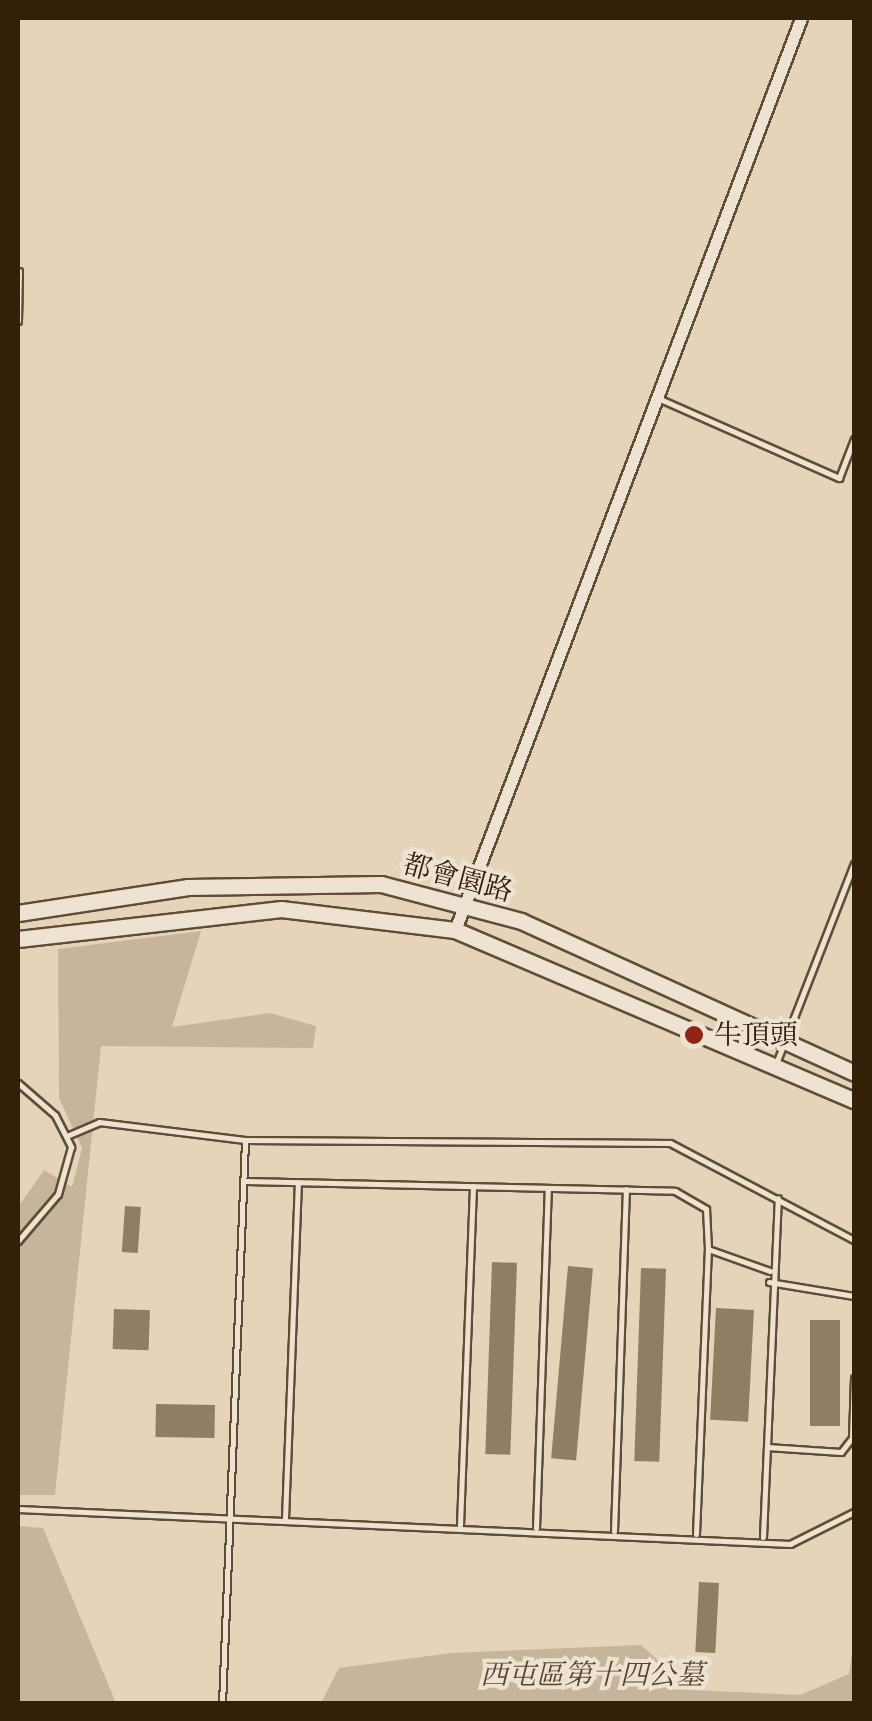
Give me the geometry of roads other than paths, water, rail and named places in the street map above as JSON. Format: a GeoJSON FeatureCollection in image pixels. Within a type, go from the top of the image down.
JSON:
{"type":"FeatureCollection","features":[{"type":"Feature","properties":{"kind":"street"},"geometry":{"type":"LineString","coordinates":[[455,930],[652,398],[801,18]]}},
{"type":"Feature","properties":{"kind":"street","name":"都會園路"},"geometry":{"type":"LineString","coordinates":[[18,914],[275,880],[380,884],[463,902],[587,949],[854,1073]]}},
{"type":"Feature","properties":{"kind":"street","name":"都會園路"},"geometry":{"type":"LineString","coordinates":[[18,939],[282,909],[455,930],[854,1100]]}},
{"type":"Feature","properties":{"kind":"lane"},"geometry":{"type":"LineString","coordinates":[[18,321],[19,271]]}},
{"type":"Feature","properties":{"kind":"lane"},"geometry":{"type":"LineString","coordinates":[[652,398],[839,478],[854,439]]}},
{"type":"Feature","properties":{"kind":"lane"},"geometry":{"type":"LineString","coordinates":[[775,1066],[854,864]]}},
{"type":"Feature","properties":{"kind":"lane"},"geometry":{"type":"LineString","coordinates":[[18,1082],[69,1135]]}},
{"type":"Feature","properties":{"kind":"lane"},"geometry":{"type":"LineString","coordinates":[[69,1135],[99,1122],[246,1140],[670,1143],[854,1240]]}},
{"type":"Feature","properties":{"kind":"lane"},"geometry":{"type":"LineString","coordinates":[[18,1241],[58,1194],[69,1135]]}},
{"type":"Feature","properties":{"kind":"lane"},"geometry":{"type":"LineString","coordinates":[[222,1704],[246,1140]]}},
{"type":"Feature","properties":{"kind":"lane"},"geometry":{"type":"LineString","coordinates":[[246,1181],[626,1190],[696,1197],[708,1249],[696,1534]]}},
{"type":"Feature","properties":{"kind":"lane"},"geometry":{"type":"LineString","coordinates":[[285,1518],[298,1182]]}},
{"type":"Feature","properties":{"kind":"lane"},"geometry":{"type":"LineString","coordinates":[[460,1525],[473,1186]]}},
{"type":"Feature","properties":{"kind":"lane"},"geometry":{"type":"LineString","coordinates":[[536,1528],[548,1188]]}},
{"type":"Feature","properties":{"kind":"lane"},"geometry":{"type":"LineString","coordinates":[[614,1531],[626,1190]]}},
{"type":"Feature","properties":{"kind":"lane"},"geometry":{"type":"LineString","coordinates":[[763,1537],[769,1282],[778,1198]]}},
{"type":"Feature","properties":{"kind":"lane"},"geometry":{"type":"LineString","coordinates":[[708,1249],[770,1270]]}},
{"type":"Feature","properties":{"kind":"lane"},"geometry":{"type":"LineString","coordinates":[[769,1282],[854,1296]]}},
{"type":"Feature","properties":{"kind":"lane"},"geometry":{"type":"LineString","coordinates":[[767,1447],[841,1452],[852,1438],[854,1378]]}},
{"type":"Feature","properties":{"kind":"lane"},"geometry":{"type":"LineString","coordinates":[[18,1508],[763,1537],[790,1544],[854,1512]]}},
{"type":"Feature","properties":{"kind":"place","name":"牛頂頭"},"geometry":{"type":"Point","coordinates":[694,1035]}},
{"type":"Feature","properties":{"kind":"park label","name":"西屯區第十四公墓"},"geometry":{"type":"Point","coordinates":[592,1675]}}]}
